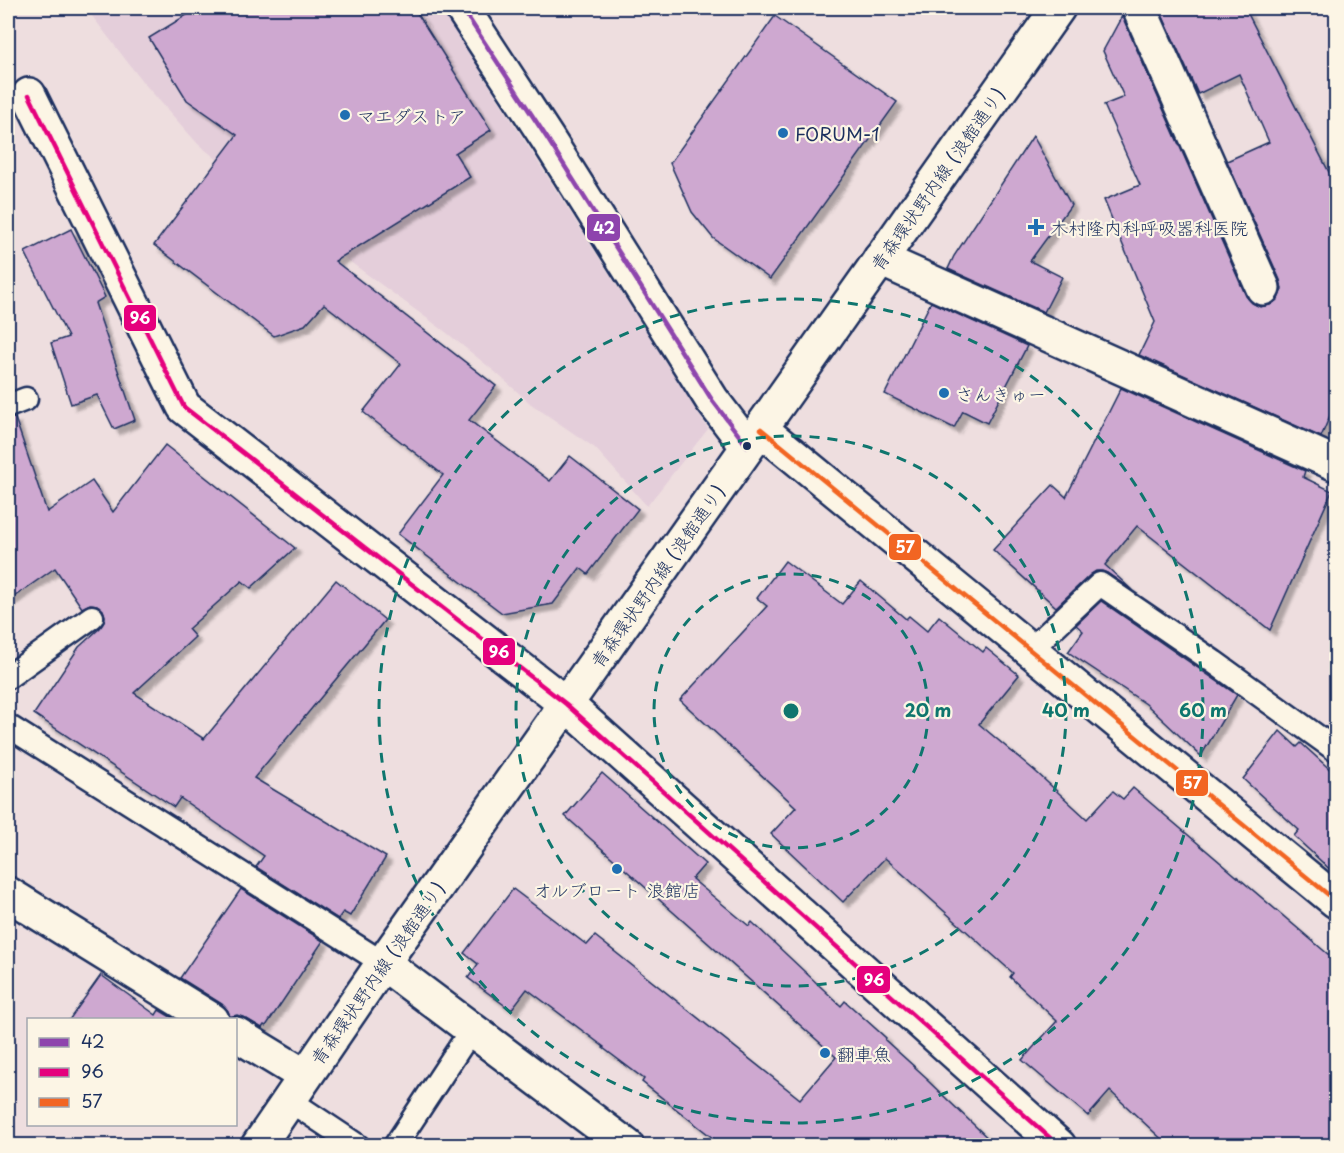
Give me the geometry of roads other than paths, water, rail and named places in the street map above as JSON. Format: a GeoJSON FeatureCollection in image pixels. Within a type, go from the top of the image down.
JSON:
{"type":"FeatureCollection","features":[{"type":"Feature","properties":{"kind":"street"},"geometry":{"type":"LineString","coordinates":[[462,8],[712,400],[754,437],[1030,650],[1336,901]]}},
{"type":"Feature","properties":{"kind":"street","name":"青森環状野内線 (浪館通り)"},"geometry":{"type":"LineString","coordinates":[[258,1146],[383,963],[1058,8]]}},
{"type":"Feature","properties":{"kind":"street"},"geometry":{"type":"LineString","coordinates":[[1139,8],[1263,288]]}},
{"type":"Feature","properties":{"kind":"street"},"geometry":{"type":"LineString","coordinates":[[29,95],[184,407],[566,704],[1059,1146]]}},
{"type":"Feature","properties":{"kind":"street"},"geometry":{"type":"LineString","coordinates":[[880,259],[1336,464]]}},
{"type":"Feature","properties":{"kind":"street"},"geometry":{"type":"LineString","coordinates":[[8,894],[209,1018]]}},
{"type":"Feature","properties":{"kind":"street"},"geometry":{"type":"LineString","coordinates":[[383,963],[627,1146]]}},
{"type":"Feature","properties":{"kind":"street"},"geometry":{"type":"LineString","coordinates":[[237,1035],[297,1088]]}},
{"type":"Feature","properties":{"kind":"lane"},"geometry":{"type":"LineString","coordinates":[[1030,650],[1100,584],[1336,750]]}},
{"type":"Feature","properties":{"kind":"lane"},"geometry":{"type":"LineString","coordinates":[[8,677],[92,616]]}},
{"type":"Feature","properties":{"kind":"lane"},"geometry":{"type":"LineString","coordinates":[[8,726],[383,963]]}},
{"type":"Feature","properties":{"kind":"lane"},"geometry":{"type":"LineString","coordinates":[[395,1146],[472,1029]]}},
{"type":"Feature","properties":{"kind":"lane"},"geometry":{"type":"LineString","coordinates":[[297,1088],[358,1146]]}},
{"type":"Feature","properties":{"kind":"place","name":"マエダストア"},"geometry":{"type":"Point","coordinates":[345,115]}},
{"type":"Feature","properties":{"kind":"place","name":"FORUM-1"},"geometry":{"type":"Point","coordinates":[783,133]}},
{"type":"Feature","properties":{"kind":"place","name":"木村隆内科呼吸器科医院"},"geometry":{"type":"Point","coordinates":[1036,227]}},
{"type":"Feature","properties":{"kind":"place","name":"さんきゅー"},"geometry":{"type":"Point","coordinates":[944,393]}},
{"type":"Feature","properties":{"kind":"place","name":"オルブロート 浪館店"},"geometry":{"type":"Point","coordinates":[617,869]}},
{"type":"Feature","properties":{"kind":"place","name":"翻車魚"},"geometry":{"type":"Point","coordinates":[825,1053]}}]}
